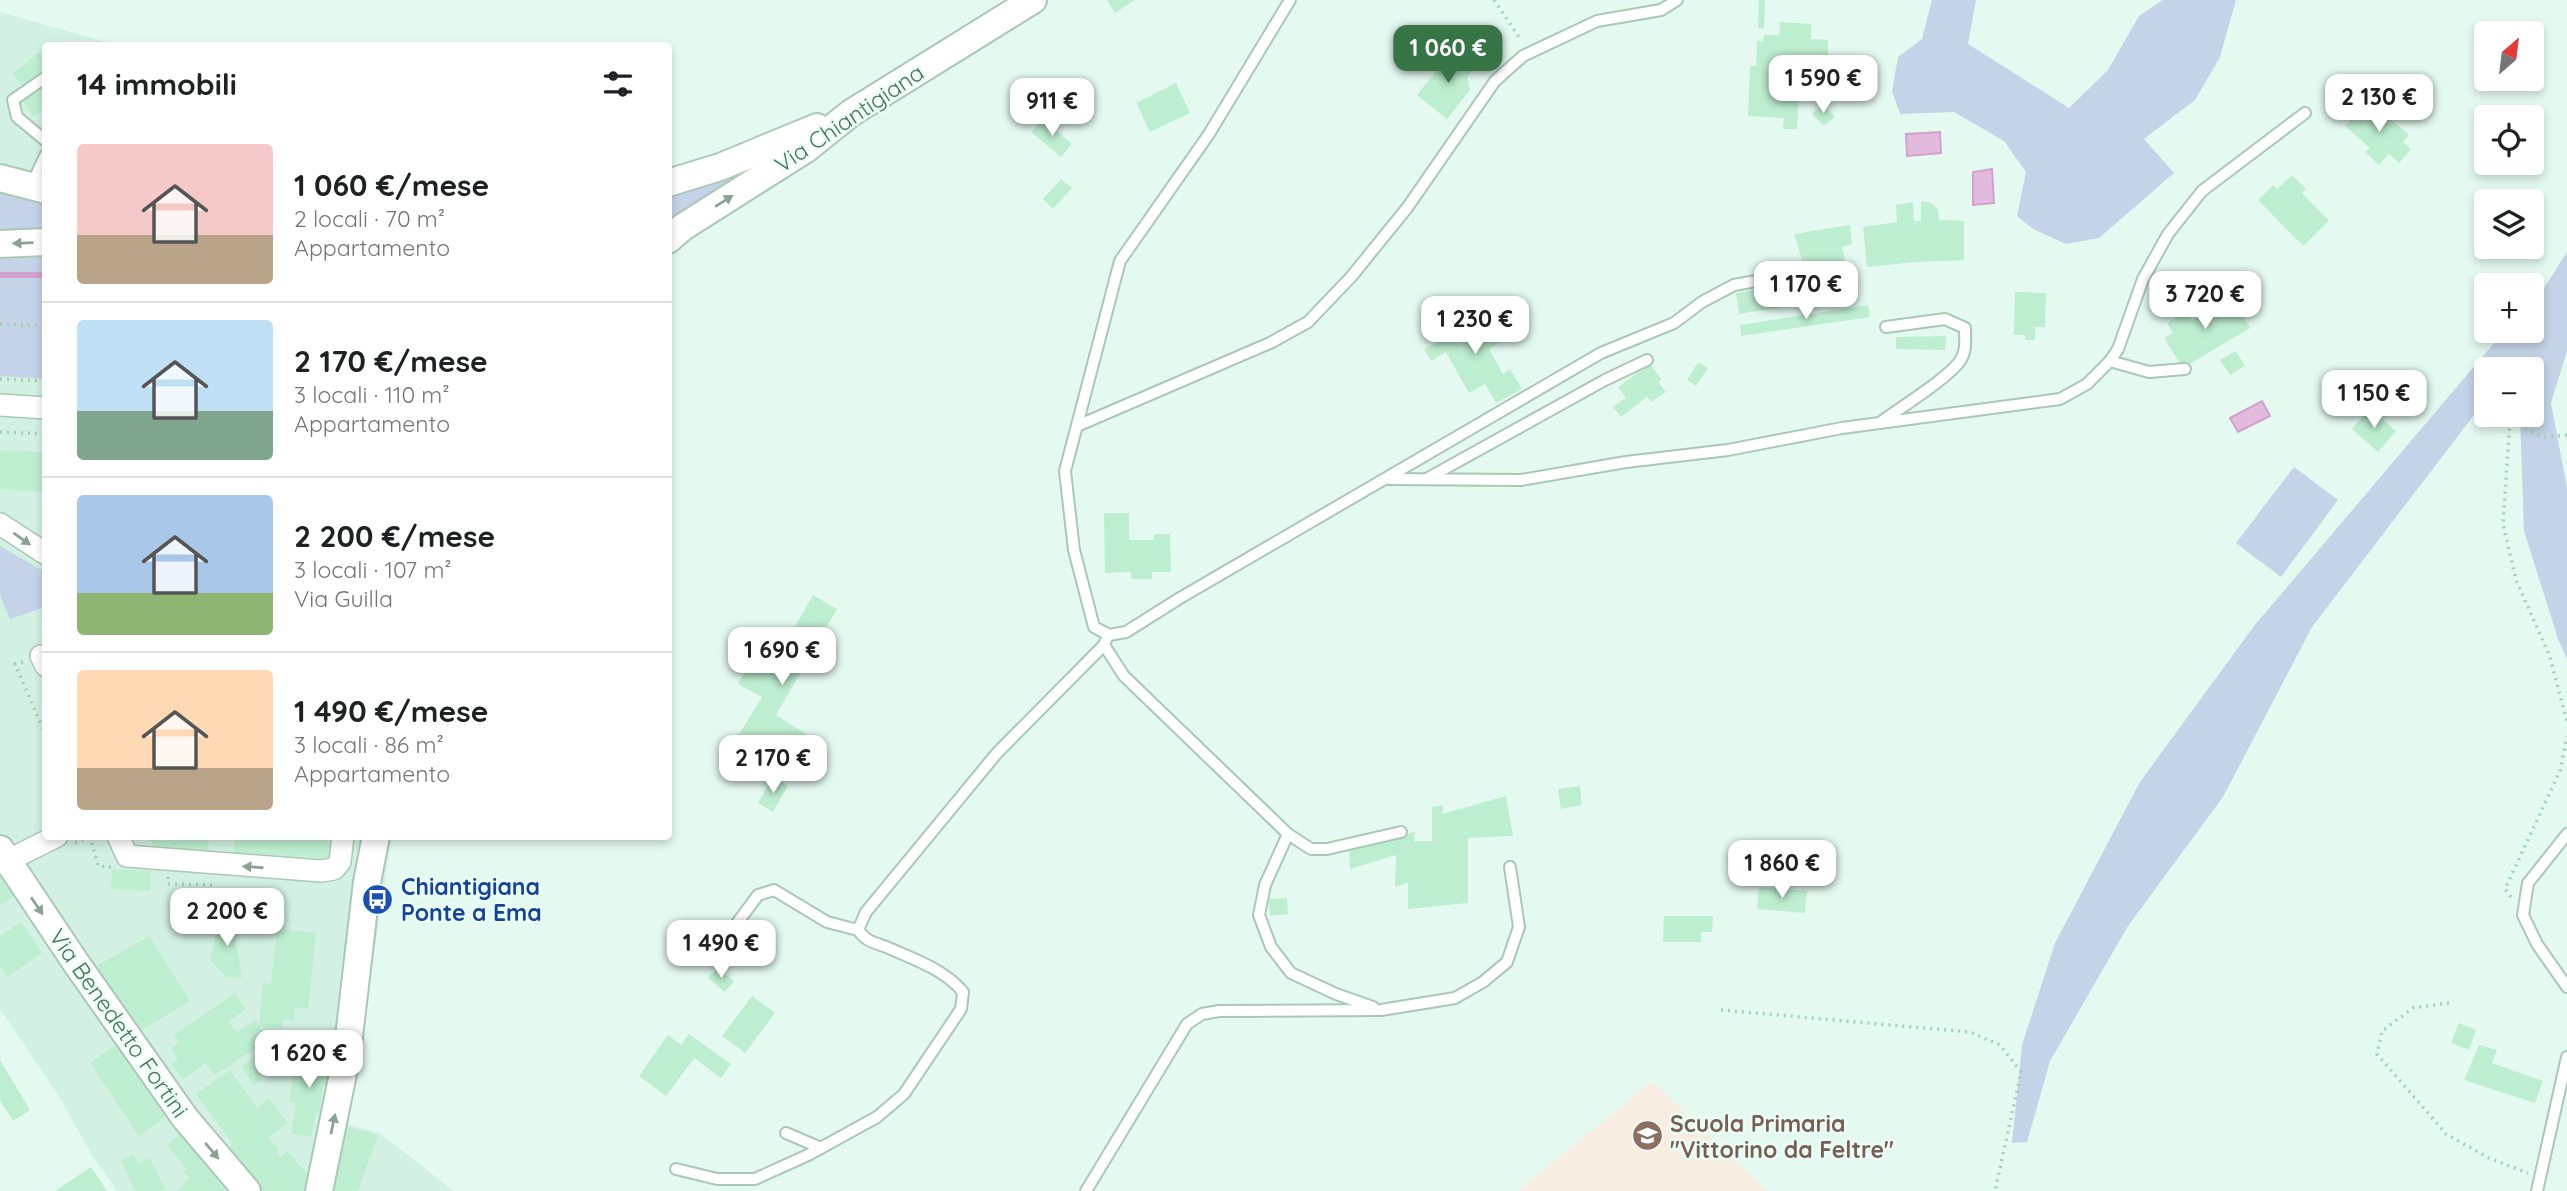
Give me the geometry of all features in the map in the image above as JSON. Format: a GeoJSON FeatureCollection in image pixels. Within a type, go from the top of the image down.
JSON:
{"type":"FeatureCollection","features":[{"type":"Feature","properties":{"kind":"street","name":"Via Chiantigiana"},"geometry":{"type":"LineString","coordinates":[[672,237],[806,149],[851,113],[1033,0]]}},
{"type":"Feature","properties":{"kind":"street"},"geometry":{"type":"LineString","coordinates":[[672,182],[720,167],[851,113]]}},
{"type":"Feature","properties":{"kind":"street"},"geometry":{"type":"LineString","coordinates":[[0,178],[38,188]]}},
{"type":"Feature","properties":{"kind":"street"},"geometry":{"type":"LineString","coordinates":[[0,244],[42,242]]}},
{"type":"Feature","properties":{"kind":"street"},"geometry":{"type":"LineString","coordinates":[[0,405],[42,408]]}},
{"type":"Feature","properties":{"kind":"street"},"geometry":{"type":"LineString","coordinates":[[0,524],[42,551]]}},
{"type":"Feature","properties":{"kind":"street"},"geometry":{"type":"LineString","coordinates":[[4,855],[46,840]]}},
{"type":"Feature","properties":{"kind":"street"},"geometry":{"type":"LineString","coordinates":[[120,840],[127,856],[328,871],[340,862],[343,840]]}},
{"type":"Feature","properties":{"kind":"street"},"geometry":{"type":"LineString","coordinates":[[319,1191],[347,1054],[367,882],[375,840]]}},
{"type":"Feature","properties":{"kind":"street","name":"Via Benedetto Fortini"},"geometry":{"type":"LineString","coordinates":[[4,855],[185,1118],[247,1191]]}},
{"type":"Feature","properties":{"kind":"lane"},"geometry":{"type":"LineString","coordinates":[[1290,0],[1209,134],[1120,261],[1065,471],[1073,550],[1094,627],[1107,640],[1124,676],[1288,834],[1311,849],[1319,849],[1401,832]]}},
{"type":"Feature","properties":{"kind":"lane"},"geometry":{"type":"LineString","coordinates":[[1077,426],[1270,343],[1308,322],[1351,278],[1407,208],[1495,81],[1523,56],[1597,21],[1661,10],[1677,0]]}},
{"type":"Feature","properties":{"kind":"lane"},"geometry":{"type":"LineString","coordinates":[[42,80],[13,100],[17,117],[42,138]]}},
{"type":"Feature","properties":{"kind":"lane"},"geometry":{"type":"LineString","coordinates":[[1386,479],[1521,480],[1626,462],[1728,450],[1879,424],[2060,399],[2087,384],[2110,361],[2118,349],[2143,279],[2168,234],[2202,191],[2305,113]]}},
{"type":"Feature","properties":{"kind":"lane"},"geometry":{"type":"LineString","coordinates":[[858,930],[866,912],[997,753],[1107,640],[1126,632],[1601,353],[1674,323],[1702,302],[1734,285],[1800,273]]}},
{"type":"Feature","properties":{"kind":"lane"},"geometry":{"type":"LineString","coordinates":[[1879,424],[1948,372],[1961,359],[1966,346],[1965,328],[1945,319],[1885,327]]}},
{"type":"Feature","properties":{"kind":"lane"},"geometry":{"type":"LineString","coordinates":[[1426,479],[1605,380],[1647,360]]}},
{"type":"Feature","properties":{"kind":"lane"},"geometry":{"type":"LineString","coordinates":[[2110,361],[2149,372],[2185,369]]}},
{"type":"Feature","properties":{"kind":"lane"},"geometry":{"type":"LineString","coordinates":[[1288,834],[1265,885],[1259,915],[1271,947],[1291,973],[1336,994],[1381,1010]]}},
{"type":"Feature","properties":{"kind":"lane"},"geometry":{"type":"LineString","coordinates":[[2567,834],[2528,883],[2523,915],[2537,944],[2567,986]]}},
{"type":"Feature","properties":{"kind":"lane"},"geometry":{"type":"LineString","coordinates":[[1086,1191],[1187,1024],[1202,1014],[1219,1011],[1381,1010],[1455,998],[1483,982],[1507,962],[1519,927],[1510,867]]}},
{"type":"Feature","properties":{"kind":"lane"},"geometry":{"type":"LineString","coordinates":[[676,1169],[717,1179],[755,1179],[821,1148],[877,1117],[904,1094],[961,1009],[963,992],[951,978],[888,947],[865,939],[858,930],[827,922],[774,890],[758,895],[732,930],[723,951]]}},
{"type":"Feature","properties":{"kind":"lane"},"geometry":{"type":"LineString","coordinates":[[2537,1191],[2567,1057]]}},
{"type":"Feature","properties":{"kind":"lane"},"geometry":{"type":"LineString","coordinates":[[786,1133],[821,1148]]}},
{"type":"Feature","properties":{"kind":"path"},"geometry":{"type":"LineString","coordinates":[[1494,0],[1530,53]]}},
{"type":"Feature","properties":{"kind":"path"},"geometry":{"type":"LineString","coordinates":[[0,324],[42,326]]}},
{"type":"Feature","properties":{"kind":"path"},"geometry":{"type":"LineString","coordinates":[[0,379],[42,381]]}},
{"type":"Feature","properties":{"kind":"path"},"geometry":{"type":"LineString","coordinates":[[2567,435],[2542,437],[2510,420],[2503,524],[2516,580],[2550,657],[2567,722]]}},
{"type":"Feature","properties":{"kind":"path"},"geometry":{"type":"LineString","coordinates":[[0,432],[42,434]]}},
{"type":"Feature","properties":{"kind":"path"},"geometry":{"type":"LineString","coordinates":[[42,661],[15,664],[42,727]]}},
{"type":"Feature","properties":{"kind":"path"},"geometry":{"type":"LineString","coordinates":[[2523,915],[2505,889],[2560,771],[2567,736]]}},
{"type":"Feature","properties":{"kind":"path"},"geometry":{"type":"LineString","coordinates":[[2449,1003],[2413,1008],[2382,1031],[2377,1054],[2446,1134],[2489,1158],[2540,1178]]}},
{"type":"Feature","properties":{"kind":"path"},"geometry":{"type":"LineString","coordinates":[[1721,1010],[1970,1032],[2000,1045],[2021,1072],[1995,1191]]}},
{"type":"Feature","properties":{"kind":"shaded area"},"geometry":{"type":"Polygon","coordinates":[[[1932,0],[1976,0],[1968,44],[2069,108],[2108,70],[2139,16],[2163,0],[2236,0],[2220,57],[2195,100],[2144,139],[2174,173],[2099,238],[2066,244],[2033,229],[2017,216],[2026,172],[2004,141],[1954,112],[1900,114],[1892,91],[1898,57],[1922,39],[1932,0]]]}},
{"type":"Feature","properties":{"kind":"shaded area"},"geometry":{"type":"Polygon","coordinates":[[[0,12],[106,42],[42,42],[42,840],[392,840],[348,1124],[381,1134],[454,1191],[117,1191],[91,1154],[60,1098],[0,1009],[0,12]]]}},
{"type":"Feature","properties":{"kind":"shaded area"},"geometry":{"type":"Polygon","coordinates":[[[1940,132],[1941,153],[1907,156],[1906,134],[1940,132]]]}},
{"type":"Feature","properties":{"kind":"shaded area"},"geometry":{"type":"Polygon","coordinates":[[[1992,169],[1994,203],[1973,205],[1973,172],[1992,169]]]}},
{"type":"Feature","properties":{"kind":"shaded area"},"geometry":{"type":"Polygon","coordinates":[[[736,176],[739,182],[672,227],[672,196],[736,176]]]}},
{"type":"Feature","properties":{"kind":"shaded area"},"geometry":{"type":"Polygon","coordinates":[[[0,186],[42,199],[42,234],[0,238],[0,186]]]}},
{"type":"Feature","properties":{"kind":"shaded area"},"geometry":{"type":"Polygon","coordinates":[[[2567,252],[2567,351],[2551,403],[2567,488],[2567,659],[2558,639],[2524,531],[2520,427],[2544,427],[2544,357],[2482,357],[2494,343],[2544,343],[2544,288],[2567,252]]]}},
{"type":"Feature","properties":{"kind":"shaded area"},"geometry":{"type":"Polygon","coordinates":[[[42,257],[42,379],[0,376],[0,259],[42,257]]]}},
{"type":"Feature","properties":{"kind":"shaded area"},"geometry":{"type":"Polygon","coordinates":[[[2474,367],[2474,415],[2312,627],[2223,797],[2128,926],[2050,1061],[2027,1142],[2012,1143],[2022,1045],[2055,943],[2140,782],[2254,626],[2474,367]]]}},
{"type":"Feature","properties":{"kind":"shaded area"},"geometry":{"type":"Polygon","coordinates":[[[2262,401],[2270,416],[2238,432],[2230,418],[2262,401]]]}},
{"type":"Feature","properties":{"kind":"shaded area"},"geometry":{"type":"Polygon","coordinates":[[[2294,467],[2338,500],[2281,577],[2236,543],[2294,467]]]}},
{"type":"Feature","properties":{"kind":"shaded area"},"geometry":{"type":"Polygon","coordinates":[[[0,546],[42,570],[42,608],[10,619],[0,595],[0,546]]]}},
{"type":"Feature","properties":{"kind":"shaded area","name":"Scuola Primaria \"Vittorino da Feltre\""},"geometry":{"type":"Polygon","coordinates":[[[1652,1081],[1767,1191],[1518,1191],[1652,1081]]]}},
{"type":"Feature","properties":{"kind":"building"},"geometry":{"type":"Polygon","coordinates":[[[1107,0],[1135,0],[1115,13],[1107,0]]]}},
{"type":"Feature","properties":{"kind":"building"},"geometry":{"type":"Polygon","coordinates":[[[1759,0],[1765,0],[1764,29],[1758,28],[1759,0]]]}},
{"type":"Feature","properties":{"kind":"building"},"geometry":{"type":"Polygon","coordinates":[[[1780,22],[1811,24],[1811,39],[1828,40],[1828,55],[1854,56],[1853,75],[1800,73],[1797,129],[1783,129],[1784,118],[1748,116],[1750,66],[1756,66],[1757,41],[1763,42],[1764,35],[1779,35],[1780,22]]]}},
{"type":"Feature","properties":{"kind":"building"},"geometry":{"type":"Polygon","coordinates":[[[1453,50],[1474,67],[1467,77],[1470,90],[1447,119],[1417,95],[1453,50]]]}},
{"type":"Feature","properties":{"kind":"building"},"geometry":{"type":"Polygon","coordinates":[[[40,52],[42,54],[42,71],[22,86],[13,73],[40,52]]]}},
{"type":"Feature","properties":{"kind":"building"},"geometry":{"type":"Polygon","coordinates":[[[1176,83],[1190,113],[1150,132],[1136,103],[1176,83]]]}},
{"type":"Feature","properties":{"kind":"building"},"geometry":{"type":"Polygon","coordinates":[[[42,89],[42,111],[33,117],[23,101],[42,89]]]}},
{"type":"Feature","properties":{"kind":"building"},"geometry":{"type":"Polygon","coordinates":[[[2368,100],[2409,135],[2403,142],[2411,149],[2399,163],[2389,154],[2379,165],[2365,152],[2370,148],[2345,126],[2368,100]]]}},
{"type":"Feature","properties":{"kind":"building"},"geometry":{"type":"Polygon","coordinates":[[[1823,104],[1835,117],[1824,126],[1812,114],[1823,104]]]}},
{"type":"Feature","properties":{"kind":"building"},"geometry":{"type":"Polygon","coordinates":[[[1043,119],[1072,144],[1061,157],[1031,132],[1043,119]]]}},
{"type":"Feature","properties":{"kind":"building"},"geometry":{"type":"Polygon","coordinates":[[[2292,175],[2306,189],[2302,193],[2329,221],[2303,246],[2258,200],[2273,185],[2277,189],[2292,175]]]}},
{"type":"Feature","properties":{"kind":"building"},"geometry":{"type":"Polygon","coordinates":[[[1061,179],[1072,188],[1053,209],[1043,199],[1061,179]]]}},
{"type":"Feature","properties":{"kind":"building"},"geometry":{"type":"Polygon","coordinates":[[[1921,201],[1932,203],[1938,210],[1939,220],[1964,221],[1964,260],[1867,267],[1863,227],[1897,222],[1896,205],[1913,202],[1914,221],[1921,221],[1921,201]]]}},
{"type":"Feature","properties":{"kind":"building"},"geometry":{"type":"Polygon","coordinates":[[[1850,225],[1852,244],[1842,247],[1846,265],[1806,273],[1794,234],[1850,225]]]}},
{"type":"Feature","properties":{"kind":"building"},"geometry":{"type":"Polygon","coordinates":[[[1791,284],[1795,305],[1739,314],[1736,293],[1791,284]]]}},
{"type":"Feature","properties":{"kind":"building"},"geometry":{"type":"Polygon","coordinates":[[[2015,292],[2046,293],[2045,327],[2035,327],[2035,340],[2025,340],[2025,335],[2014,335],[2015,292]]]}},
{"type":"Feature","properties":{"kind":"building"},"geometry":{"type":"Polygon","coordinates":[[[2232,296],[2250,328],[2183,368],[2164,338],[2173,333],[2167,323],[2186,311],[2192,320],[2232,296]]]}},
{"type":"Feature","properties":{"kind":"building"},"geometry":{"type":"Polygon","coordinates":[[[1868,305],[1870,317],[1741,336],[1740,325],[1868,305]]]}},
{"type":"Feature","properties":{"kind":"building"},"geometry":{"type":"Polygon","coordinates":[[[1484,311],[1501,342],[1489,349],[1503,374],[1510,369],[1522,389],[1496,403],[1485,384],[1469,393],[1446,352],[1431,361],[1424,349],[1440,341],[1435,332],[1459,318],[1461,323],[1484,311]]]}},
{"type":"Feature","properties":{"kind":"building"},"geometry":{"type":"Polygon","coordinates":[[[1946,336],[1945,350],[1896,349],[1896,337],[1946,336]]]}},
{"type":"Feature","properties":{"kind":"building"},"geometry":{"type":"Polygon","coordinates":[[[2236,351],[2245,366],[2230,375],[2220,360],[2236,351]]]}},
{"type":"Feature","properties":{"kind":"building"},"geometry":{"type":"Polygon","coordinates":[[[1698,362],[1708,368],[1696,386],[1687,380],[1698,362]]]}},
{"type":"Feature","properties":{"kind":"building"},"geometry":{"type":"Polygon","coordinates":[[[1650,364],[1662,380],[1658,382],[1666,392],[1651,402],[1647,397],[1621,417],[1613,407],[1626,398],[1618,387],[1650,364]]]}},
{"type":"Feature","properties":{"kind":"building"},"geometry":{"type":"Polygon","coordinates":[[[2370,408],[2396,431],[2378,452],[2352,429],[2370,408]]]}},
{"type":"Feature","properties":{"kind":"building"},"geometry":{"type":"Polygon","coordinates":[[[0,450],[42,452],[42,492],[0,489],[0,450]]]}},
{"type":"Feature","properties":{"kind":"building"},"geometry":{"type":"Polygon","coordinates":[[[1104,513],[1129,513],[1129,540],[1154,540],[1154,534],[1170,534],[1171,572],[1152,572],[1152,579],[1131,579],[1131,572],[1105,573],[1104,513]]]}},
{"type":"Feature","properties":{"kind":"building"},"geometry":{"type":"Polygon","coordinates":[[[813,595],[837,609],[776,715],[809,736],[787,771],[736,739],[762,697],[738,684],[759,647],[777,658],[813,595]]]}},
{"type":"Feature","properties":{"kind":"building"},"geometry":{"type":"Polygon","coordinates":[[[773,777],[788,786],[773,812],[758,803],[773,777]]]}},
{"type":"Feature","properties":{"kind":"building"},"geometry":{"type":"Polygon","coordinates":[[[1580,786],[1582,805],[1561,809],[1558,789],[1580,786]]]}},
{"type":"Feature","properties":{"kind":"building"},"geometry":{"type":"Polygon","coordinates":[[[1506,796],[1513,836],[1468,838],[1468,903],[1408,909],[1408,883],[1395,887],[1396,855],[1350,869],[1349,851],[1415,832],[1414,841],[1432,841],[1432,807],[1443,805],[1442,814],[1506,796]]]}},
{"type":"Feature","properties":{"kind":"building"},"geometry":{"type":"Polygon","coordinates":[[[151,840],[209,840],[208,850],[153,846],[151,840]]]}},
{"type":"Feature","properties":{"kind":"building"},"geometry":{"type":"Polygon","coordinates":[[[235,840],[329,840],[329,858],[233,853],[235,840]]]}},
{"type":"Feature","properties":{"kind":"building"},"geometry":{"type":"Polygon","coordinates":[[[1745,856],[1761,856],[1761,868],[1745,868],[1745,856]]]}},
{"type":"Feature","properties":{"kind":"building"},"geometry":{"type":"Polygon","coordinates":[[[112,869],[151,871],[150,891],[111,889],[112,869]]]}},
{"type":"Feature","properties":{"kind":"building"},"geometry":{"type":"Polygon","coordinates":[[[0,876],[13,897],[0,905],[0,876]]]}},
{"type":"Feature","properties":{"kind":"building"},"geometry":{"type":"Polygon","coordinates":[[[1759,887],[1807,891],[1805,913],[1757,909],[1759,887]]]}},
{"type":"Feature","properties":{"kind":"building"},"geometry":{"type":"Polygon","coordinates":[[[1287,898],[1288,914],[1270,916],[1269,899],[1287,898]]]}},
{"type":"Feature","properties":{"kind":"building"},"geometry":{"type":"Polygon","coordinates":[[[220,914],[238,919],[236,943],[242,978],[226,977],[210,960],[220,914]]]}},
{"type":"Feature","properties":{"kind":"building"},"geometry":{"type":"Polygon","coordinates":[[[1664,916],[1713,916],[1712,932],[1701,932],[1701,942],[1663,942],[1664,916]]]}},
{"type":"Feature","properties":{"kind":"building"},"geometry":{"type":"Polygon","coordinates":[[[21,922],[42,953],[7,977],[0,966],[0,936],[21,922]]]}},
{"type":"Feature","properties":{"kind":"building"},"geometry":{"type":"Polygon","coordinates":[[[277,929],[316,933],[308,1009],[295,1008],[294,1021],[283,1020],[282,1028],[259,1026],[263,983],[271,984],[277,929]]]}},
{"type":"Feature","properties":{"kind":"building"},"geometry":{"type":"Polygon","coordinates":[[[149,936],[190,1001],[142,1030],[95,967],[149,936]]]}},
{"type":"Feature","properties":{"kind":"building"},"geometry":{"type":"Polygon","coordinates":[[[717,968],[734,981],[725,992],[708,978],[717,968]]]}},
{"type":"Feature","properties":{"kind":"building"},"geometry":{"type":"Polygon","coordinates":[[[235,993],[246,1009],[228,1022],[237,1032],[255,1019],[269,1040],[215,1075],[206,1063],[183,1079],[172,1064],[178,1059],[171,1049],[179,1042],[174,1035],[235,993]]]}},
{"type":"Feature","properties":{"kind":"building"},"geometry":{"type":"Polygon","coordinates":[[[752,996],[775,1013],[745,1053],[722,1036],[752,996]]]}},
{"type":"Feature","properties":{"kind":"building"},"geometry":{"type":"Polygon","coordinates":[[[2459,1023],[2476,1030],[2469,1050],[2451,1043],[2459,1023]]]}},
{"type":"Feature","properties":{"kind":"building"},"geometry":{"type":"Polygon","coordinates":[[[689,1034],[731,1064],[721,1078],[694,1058],[666,1096],[639,1076],[668,1035],[681,1045],[689,1034]]]}},
{"type":"Feature","properties":{"kind":"building"},"geometry":{"type":"Polygon","coordinates":[[[116,1045],[165,1117],[139,1136],[90,1063],[116,1045]]]}},
{"type":"Feature","properties":{"kind":"building"},"geometry":{"type":"Polygon","coordinates":[[[2479,1045],[2497,1050],[2492,1063],[2543,1081],[2535,1103],[2464,1080],[2479,1045]]]}},
{"type":"Feature","properties":{"kind":"building"},"geometry":{"type":"Polygon","coordinates":[[[265,1051],[274,1065],[259,1075],[262,1080],[254,1086],[241,1066],[265,1051]]]}},
{"type":"Feature","properties":{"kind":"building"},"geometry":{"type":"Polygon","coordinates":[[[296,1053],[335,1058],[331,1086],[324,1085],[311,1137],[291,1134],[296,1103],[289,1102],[296,1053]]]}},
{"type":"Feature","properties":{"kind":"building"},"geometry":{"type":"Polygon","coordinates":[[[0,1060],[30,1110],[13,1121],[0,1100],[0,1060]]]}},
{"type":"Feature","properties":{"kind":"building"},"geometry":{"type":"Polygon","coordinates":[[[230,1070],[257,1108],[269,1098],[288,1123],[268,1137],[279,1150],[276,1152],[281,1157],[287,1151],[316,1184],[308,1191],[262,1191],[227,1148],[233,1144],[196,1094],[230,1070]]]}},
{"type":"Feature","properties":{"kind":"building"},"geometry":{"type":"Polygon","coordinates":[[[343,1126],[378,1135],[358,1191],[329,1191],[343,1126]]]}},
{"type":"Feature","properties":{"kind":"building"},"geometry":{"type":"Polygon","coordinates":[[[180,1134],[227,1191],[177,1191],[190,1178],[184,1171],[187,1169],[167,1145],[180,1134]]]}},
{"type":"Feature","properties":{"kind":"building"},"geometry":{"type":"Polygon","coordinates":[[[134,1154],[138,1164],[150,1158],[165,1189],[135,1191],[121,1160],[134,1154]]]}},
{"type":"Feature","properties":{"kind":"building"},"geometry":{"type":"Polygon","coordinates":[[[91,1167],[107,1191],[55,1191],[91,1167]]]}},
{"type":"Feature","properties":{"kind":"waterway"},"geometry":{"type":"LineString","coordinates":[[0,275],[42,275]]}},
{"type":"Feature","properties":{"kind":"place","name":"Chiantigiana Ponte a Ema"},"geometry":{"type":"Point","coordinates":[378,899]}},
{"type":"Feature","properties":{"kind":"place","name":"Scuola Primaria \"Vittorino da Feltre\""},"geometry":{"type":"Point","coordinates":[1647,1136]}}]}
